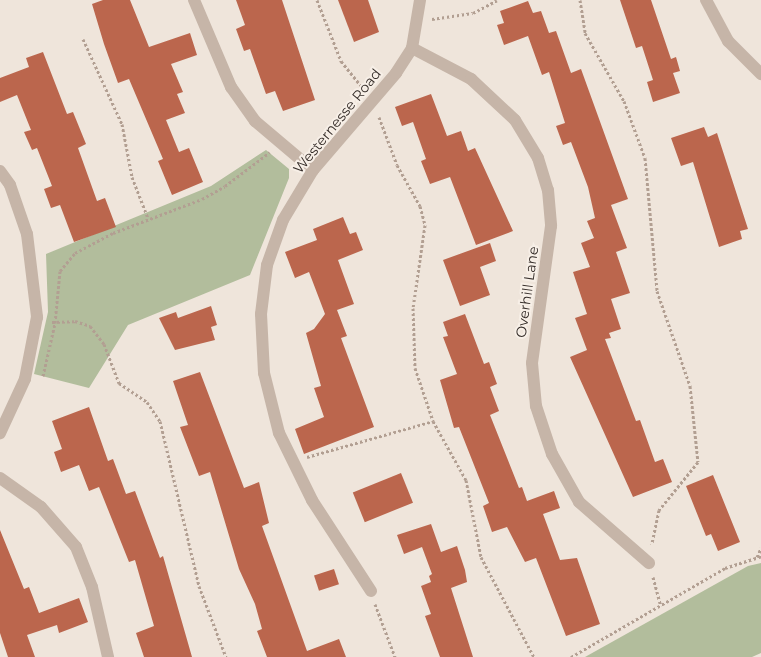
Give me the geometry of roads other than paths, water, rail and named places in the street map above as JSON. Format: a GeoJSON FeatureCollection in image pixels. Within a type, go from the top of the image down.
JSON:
{"type":"FeatureCollection","features":[{"type":"Feature","properties":{"kind":"street"},"geometry":{"type":"LineString","coordinates":[[194,0],[231,87],[255,121],[313,170]]}},
{"type":"Feature","properties":{"kind":"street","name":"Westernesse Road"},"geometry":{"type":"LineString","coordinates":[[371,591],[292,462],[279,433],[264,372],[261,314],[267,265],[280,229],[313,170],[374,102],[412,48],[420,0]]}},
{"type":"Feature","properties":{"kind":"street"},"geometry":{"type":"LineString","coordinates":[[706,0],[728,41],[761,74]]}},
{"type":"Feature","properties":{"kind":"street","name":"Overhill Lane"},"geometry":{"type":"LineString","coordinates":[[412,48],[471,79],[515,120],[538,158],[548,190],[551,226],[532,362],[536,406],[552,454],[580,502],[649,563]]}},
{"type":"Feature","properties":{"kind":"street"},"geometry":{"type":"LineString","coordinates":[[0,171],[10,185],[27,234],[37,317],[25,380],[0,433]]}},
{"type":"Feature","properties":{"kind":"street"},"geometry":{"type":"LineString","coordinates":[[0,478],[41,507],[76,547],[92,588],[108,657]]}}]}
